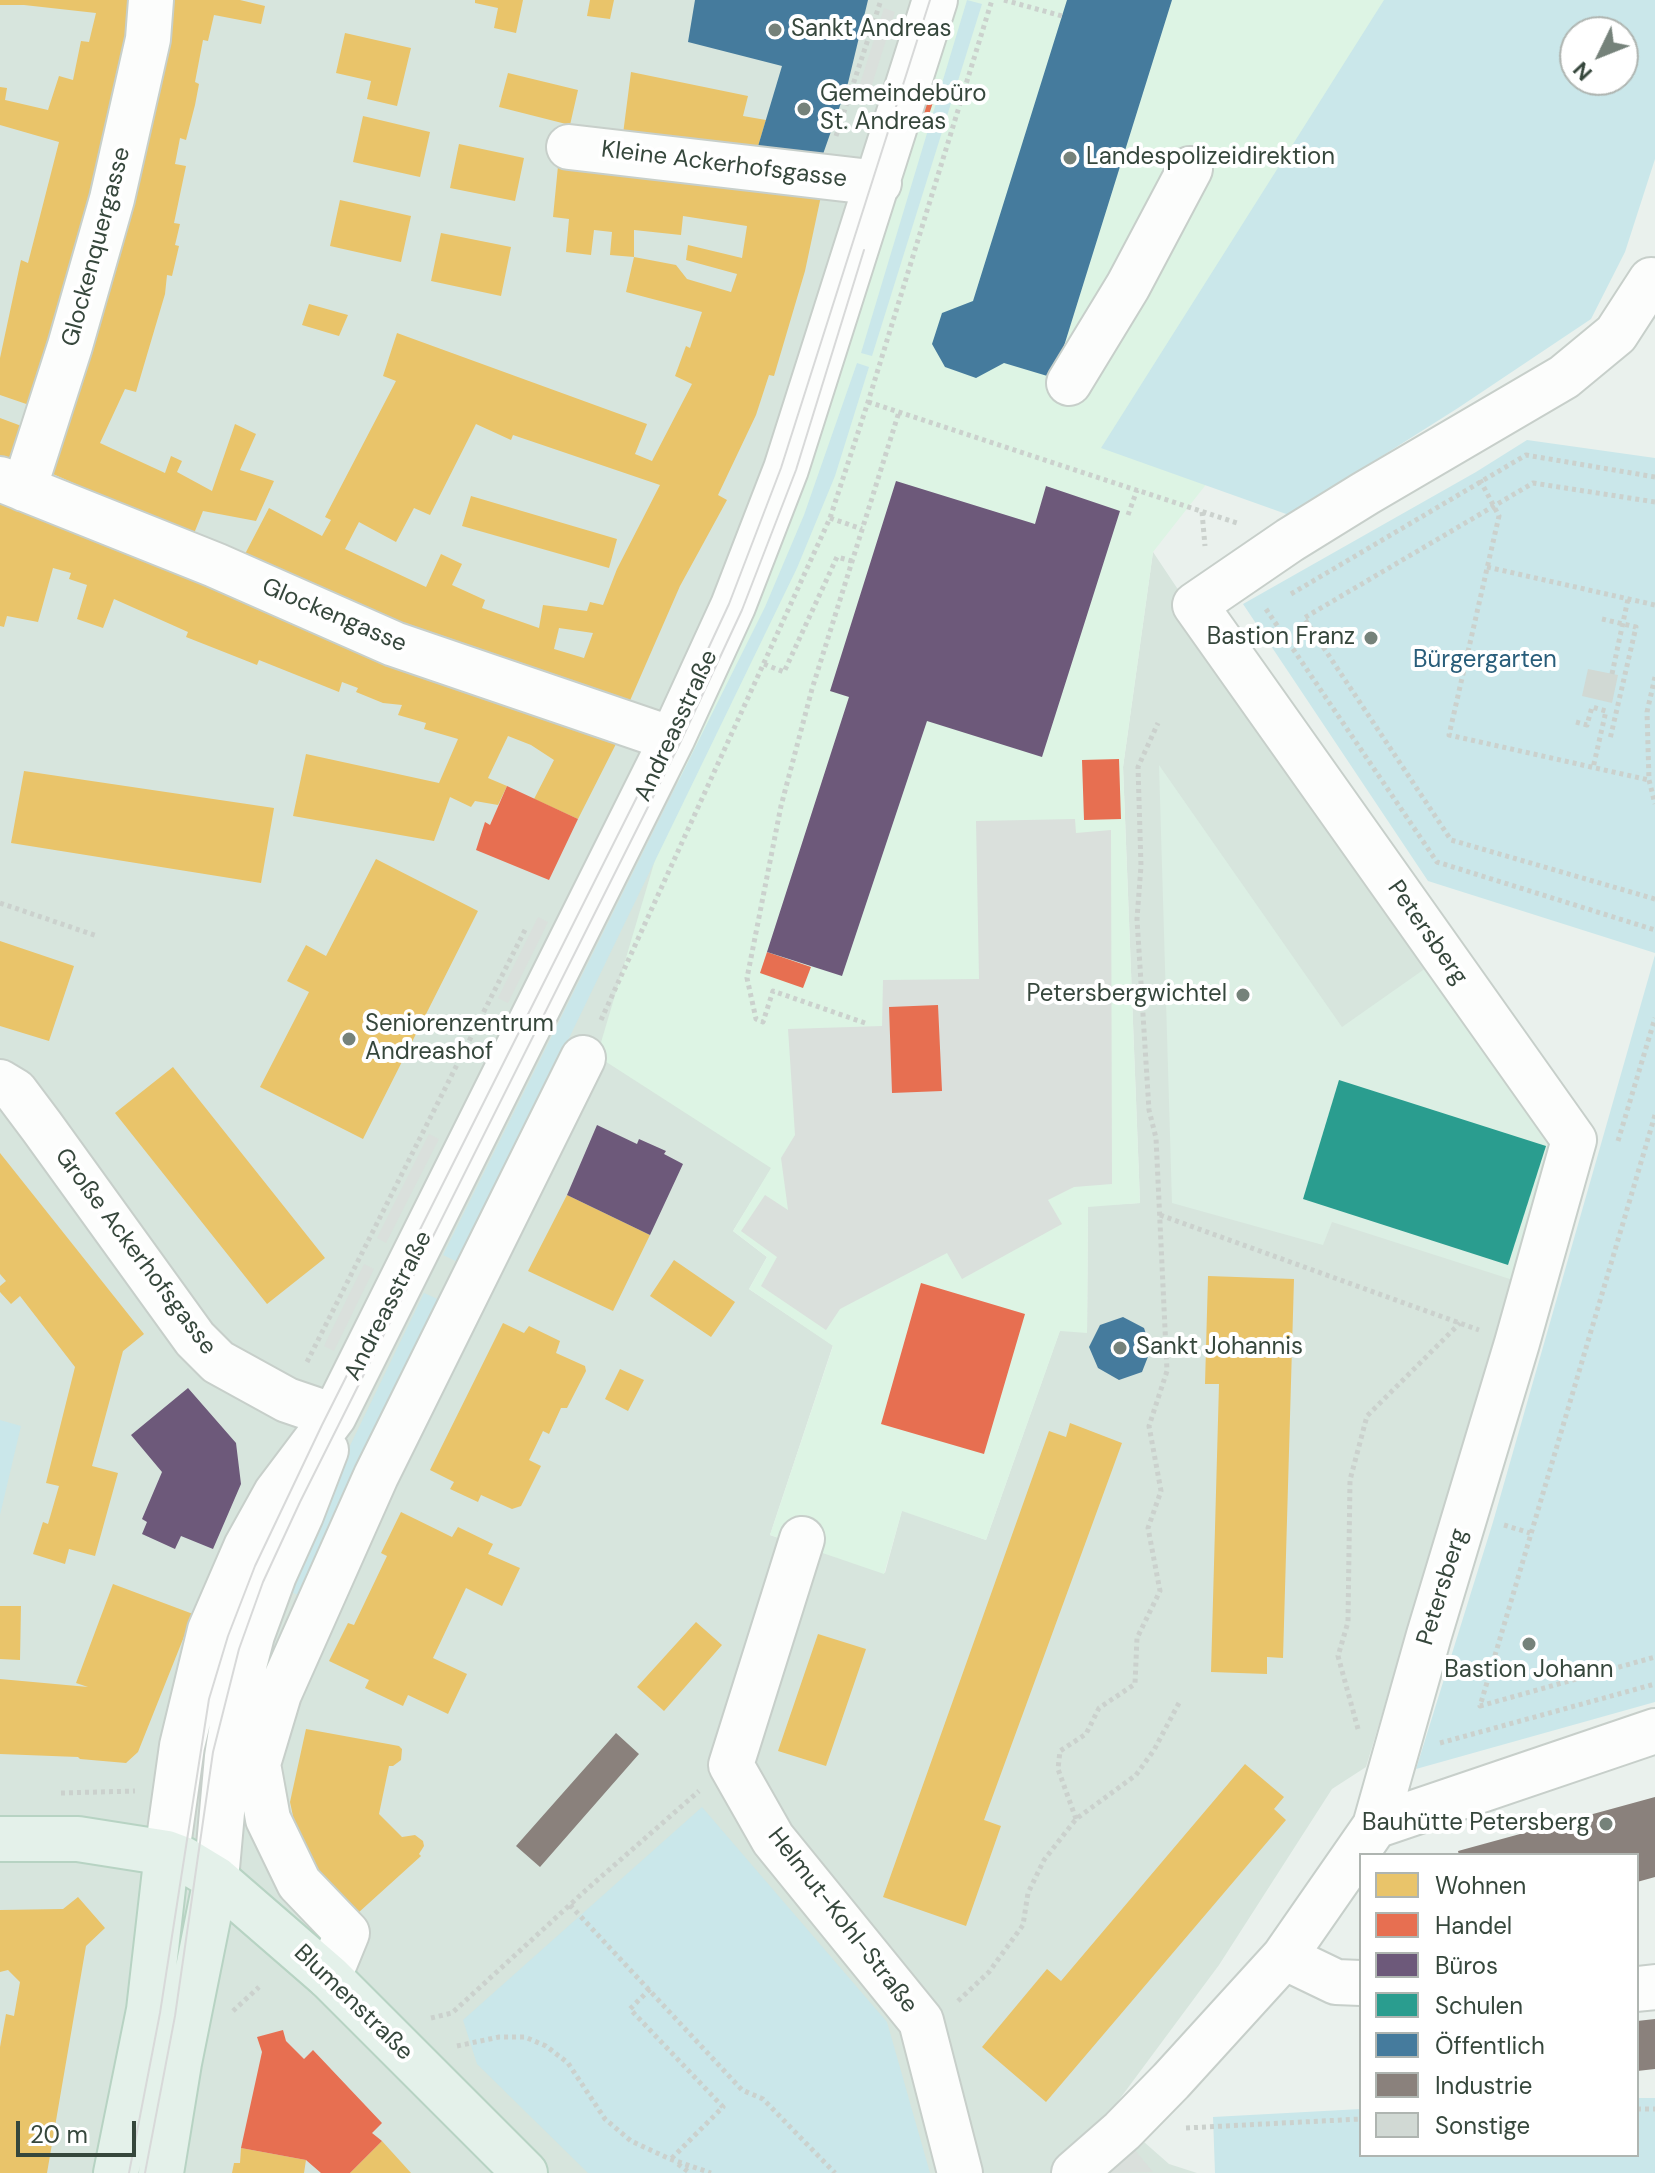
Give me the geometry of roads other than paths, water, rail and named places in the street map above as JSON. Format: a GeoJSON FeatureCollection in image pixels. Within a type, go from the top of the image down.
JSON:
{"type":"FeatureCollection","features":[{"type":"Feature","properties":{"kind":"main road","name":"Blumenstraße"},"geometry":{"type":"LineString","coordinates":[[0,1839],[78,1839],[167,1853],[216,1879],[329,1977],[525,2173]]}},
{"type":"Feature","properties":{"kind":"main road"},"geometry":{"type":"LineString","coordinates":[[116,2173],[149,2010],[167,1853]]}},
{"type":"Feature","properties":{"kind":"main road"},"geometry":{"type":"LineString","coordinates":[[161,2173],[179,2063],[216,1879]]}},
{"type":"Feature","properties":{"kind":"street","name":"Glockenquergasse"},"geometry":{"type":"LineString","coordinates":[[12,484],[70,346],[112,199],[148,39],[151,0]]}},
{"type":"Feature","properties":{"kind":"street","name":"Andreasstraße"},"geometry":{"type":"LineString","coordinates":[[167,1853],[182,1746],[210,1630],[246,1547],[276,1493],[334,1416],[672,739],[733,606],[786,469],[935,0]]}},
{"type":"Feature","properties":{"kind":"street","name":"Kleine Ackerhofsgasse"},"geometry":{"type":"LineString","coordinates":[[569,147],[879,183]]}},
{"type":"Feature","properties":{"kind":"street"},"geometry":{"type":"LineString","coordinates":[[1069,383],[1128,286],[1190,169]]}},
{"type":"Feature","properties":{"kind":"street","name":"Petersberg"},"geometry":{"type":"LineString","coordinates":[[1074,2173],[1122,2131],[1284,1957],[1375,1826],[1574,1140],[1195,605],[1354,501],[1564,377],[1616,334],[1651,280]]}},
{"type":"Feature","properties":{"kind":"street","name":"Glockengasse"},"geometry":{"type":"LineString","coordinates":[[12,484],[215,565],[394,644],[672,739]]}},
{"type":"Feature","properties":{"kind":"street"},"geometry":{"type":"LineString","coordinates":[[329,1977],[347,1933],[299,1883],[268,1819],[258,1764],[279,1694],[351,1531],[583,1058]]}},
{"type":"Feature","properties":{"kind":"street","name":"Große Ackerhofsgasse"},"geometry":{"type":"LineString","coordinates":[[0,1082],[15,1091],[195,1339],[218,1362],[287,1400],[334,1416]]}},
{"type":"Feature","properties":{"kind":"street","name":"Andreasstraße"},"geometry":{"type":"LineString","coordinates":[[216,1879],[227,1757],[252,1635],[325,1454],[334,1416]]}},
{"type":"Feature","properties":{"kind":"street","name":"Helmut-Kohl-Straße"},"geometry":{"type":"LineString","coordinates":[[802,1539],[731,1765],[773,1839],[921,2021],[960,2173]]}},
{"type":"Feature","properties":{"kind":"street"},"geometry":{"type":"LineString","coordinates":[[1375,1826],[1655,1731]]}},
{"type":"Feature","properties":{"kind":"street"},"geometry":{"type":"LineString","coordinates":[[1284,1957],[1336,1982],[1359,1983]]}},
{"type":"Feature","properties":{"kind":"tram line"},"geometry":{"type":"LineString","coordinates":[[129,2173],[160,2013],[209,1699],[228,1636],[255,1566],[322,1425],[667,737],[729,604],[781,468],[930,0]]}},
{"type":"Feature","properties":{"kind":"tram line"},"geometry":{"type":"LineString","coordinates":[[145,2173],[175,2016],[213,1752],[239,1649],[263,1582],[300,1502],[680,743],[742,610],[796,470],[864,250]]}},
{"type":"Feature","properties":{"kind":"place","name":"Sankt Andreas"},"geometry":{"type":"Point","coordinates":[775,30]}},
{"type":"Feature","properties":{"kind":"place","name":"Gemeindebüro St. Andreas"},"geometry":{"type":"Point","coordinates":[804,109]}},
{"type":"Feature","properties":{"kind":"place","name":"Landespolizeidirektion"},"geometry":{"type":"Point","coordinates":[1070,158]}},
{"type":"Feature","properties":{"kind":"place","name":"Bastion Franz"},"geometry":{"type":"Point","coordinates":[1371,638]}},
{"type":"Feature","properties":{"kind":"place","name":"Petersbergwichtel"},"geometry":{"type":"Point","coordinates":[1243,995]}},
{"type":"Feature","properties":{"kind":"place","name":"Seniorenzentrum Andreashof"},"geometry":{"type":"Point","coordinates":[349,1039]}},
{"type":"Feature","properties":{"kind":"place","name":"Sankt Johannis"},"geometry":{"type":"Point","coordinates":[1120,1348]}},
{"type":"Feature","properties":{"kind":"place","name":"Bastion Johann"},"geometry":{"type":"Point","coordinates":[1529,1644]}},
{"type":"Feature","properties":{"kind":"place","name":"Bauhütte Petersberg"},"geometry":{"type":"Point","coordinates":[1606,1824]}},
{"type":"Feature","properties":{"kind":"park label","name":"Bürgergarten"},"geometry":{"type":"Point","coordinates":[1485,661]}}]}
